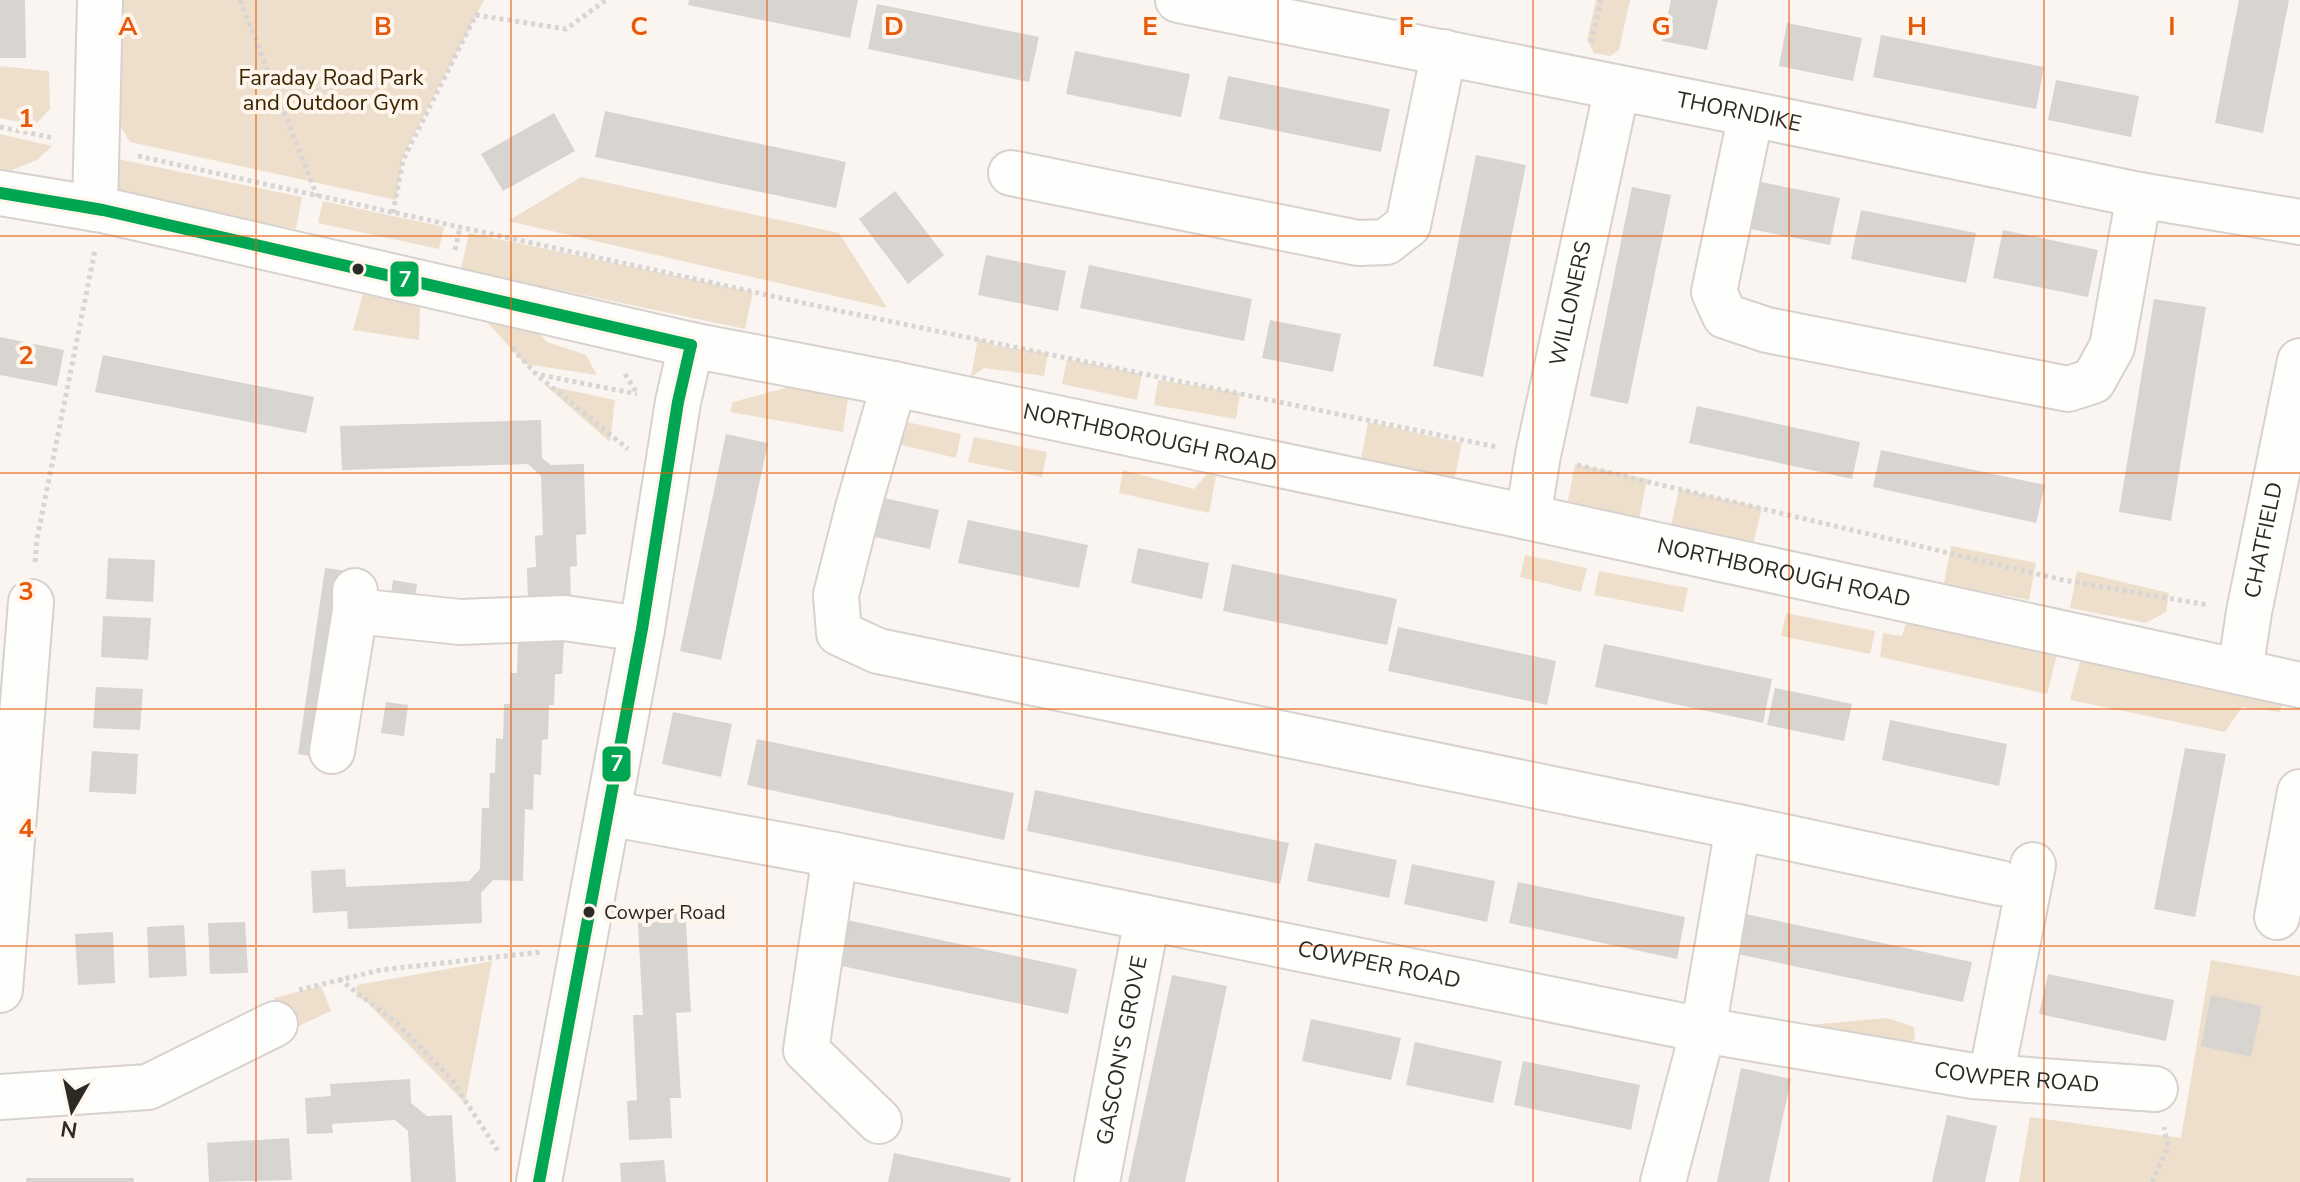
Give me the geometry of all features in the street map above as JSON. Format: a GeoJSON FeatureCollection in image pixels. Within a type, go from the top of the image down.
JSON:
{"type":"FeatureCollection","features":[{"type":"Feature","properties":{"kind":"street"},"geometry":{"type":"LineString","coordinates":[[99,209],[100,0]]}},
{"type":"Feature","properties":{"kind":"street","name":"THORNDIKE"},"geometry":{"type":"LineString","coordinates":[[1178,0],[2139,195],[2300,222]]}},
{"type":"Feature","properties":{"kind":"street"},"geometry":{"type":"LineString","coordinates":[[1011,173],[1358,243],[1386,242],[1408,225],[1444,52]]}},
{"type":"Feature","properties":{"kind":"street","name":"WILLONERS"},"geometry":{"type":"LineString","coordinates":[[1528,517],[1538,455],[1617,88]]}},
{"type":"Feature","properties":{"kind":"street"},"geometry":{"type":"LineString","coordinates":[[1751,114],[1714,292],[1725,316],[1767,330],[2068,389],[2093,381],[2112,347],[2139,195]]}},
{"type":"Feature","properties":{"kind":"street","name":"NORTHBOROUGH ROAD"},"geometry":{"type":"LineString","coordinates":[[0,193],[99,209],[691,345],[894,384],[1528,517],[2300,685]]}},
{"type":"Feature","properties":{"kind":"street"},"geometry":{"type":"LineString","coordinates":[[539,1182],[642,629],[678,402],[691,345]]}},
{"type":"Feature","properties":{"kind":"street","name":"CHATFIELD"},"geometry":{"type":"LineString","coordinates":[[2240,672],[2249,612],[2300,361]]}},
{"type":"Feature","properties":{"kind":"street"},"geometry":{"type":"LineString","coordinates":[[894,384],[836,595],[839,633],[878,651],[1738,827],[2016,874],[1991,1077]]}},
{"type":"Feature","properties":{"kind":"street"},"geometry":{"type":"LineString","coordinates":[[332,751],[355,601],[460,622],[564,618],[642,629]]}},
{"type":"Feature","properties":{"kind":"street"},"geometry":{"type":"LineString","coordinates":[[0,990],[31,602]]}},
{"type":"Feature","properties":{"kind":"street"},"geometry":{"type":"LineString","coordinates":[[2277,917],[2300,792]]}},
{"type":"Feature","properties":{"kind":"street","name":"COWPER ROAD"},"geometry":{"type":"LineString","coordinates":[[608,813],[835,855],[1703,1030],[1991,1077],[2155,1089]]}},
{"type":"Feature","properties":{"kind":"street"},"geometry":{"type":"LineString","coordinates":[[1663,1182],[1703,1030],[1738,827]]}},
{"type":"Feature","properties":{"kind":"street"},"geometry":{"type":"LineString","coordinates":[[835,855],[806,1050],[879,1121]]}},
{"type":"Feature","properties":{"kind":"street","name":"GASCON'S GROVE"},"geometry":{"type":"LineString","coordinates":[[1097,1182],[1147,919]]}},
{"type":"Feature","properties":{"kind":"street"},"geometry":{"type":"LineString","coordinates":[[0,1079],[0,1097],[148,1087],[275,1024]]}},
{"type":"Feature","properties":{"kind":"path"},"geometry":{"type":"LineString","coordinates":[[240,0],[317,196]]}},
{"type":"Feature","properties":{"kind":"path"},"geometry":{"type":"LineString","coordinates":[[393,213],[403,160],[476,15],[566,29],[606,0]]}},
{"type":"Feature","properties":{"kind":"path"},"geometry":{"type":"LineString","coordinates":[[0,127],[840,311],[1538,455],[2063,580],[2249,612]]}},
{"type":"Feature","properties":{"kind":"path"},"geometry":{"type":"LineString","coordinates":[[31,602],[37,539],[99,209]]}},
{"type":"Feature","properties":{"kind":"path"},"geometry":{"type":"LineString","coordinates":[[508,344],[537,375],[635,455]]}},
{"type":"Feature","properties":{"kind":"path"},"geometry":{"type":"LineString","coordinates":[[537,375],[646,396]]}},
{"type":"Feature","properties":{"kind":"path"},"geometry":{"type":"LineString","coordinates":[[275,1024],[290,992],[339,979],[380,970],[582,948]]}},
{"type":"Feature","properties":{"kind":"path"},"geometry":{"type":"LineString","coordinates":[[339,979],[397,1023],[451,1079],[502,1157]]}},
{"type":"Feature","properties":{"kind":"path"},"geometry":{"type":"LineString","coordinates":[[2152,1182],[2168,1147],[2155,1089]]}},
{"type":"Feature","properties":{"kind":"green space","name":"Faraday Road Park and Outdoor Gym"},"geometry":{"type":"Polygon","coordinates":[[[116,0],[484,0],[403,156],[396,200],[130,142],[114,116],[116,0]]]}},
{"type":"Feature","properties":{"kind":"green space"},"geometry":{"type":"Polygon","coordinates":[[[1596,0],[1630,0],[1619,50],[1610,56],[1594,53],[1587,40],[1596,0]]]}},
{"type":"Feature","properties":{"kind":"green space"},"geometry":{"type":"Polygon","coordinates":[[[0,66],[49,71],[50,109],[35,125],[0,118],[0,66]]]}},
{"type":"Feature","properties":{"kind":"green space"},"geometry":{"type":"Polygon","coordinates":[[[0,134],[52,146],[37,160],[5,173],[0,172],[0,134]]]}},
{"type":"Feature","properties":{"kind":"green space"},"geometry":{"type":"Polygon","coordinates":[[[103,156],[302,197],[296,229],[124,198],[110,181],[103,156]]]}},
{"type":"Feature","properties":{"kind":"green space"},"geometry":{"type":"Polygon","coordinates":[[[581,177],[839,233],[887,308],[508,221],[581,177]]]}},
{"type":"Feature","properties":{"kind":"green space"},"geometry":{"type":"Polygon","coordinates":[[[323,201],[444,227],[439,249],[318,223],[323,201]]]}},
{"type":"Feature","properties":{"kind":"green space"},"geometry":{"type":"Polygon","coordinates":[[[469,233],[753,292],[745,329],[461,269],[469,233]]]}},
{"type":"Feature","properties":{"kind":"green space"},"geometry":{"type":"Polygon","coordinates":[[[363,294],[420,307],[419,340],[353,330],[363,294]]]}},
{"type":"Feature","properties":{"kind":"green space"},"geometry":{"type":"Polygon","coordinates":[[[487,322],[539,333],[547,342],[586,355],[597,375],[525,364],[487,322]]]}},
{"type":"Feature","properties":{"kind":"green space"},"geometry":{"type":"Polygon","coordinates":[[[978,338],[997,346],[1048,353],[1044,376],[984,368],[971,377],[978,338]]]}},
{"type":"Feature","properties":{"kind":"green space"},"geometry":{"type":"Polygon","coordinates":[[[1067,359],[1142,374],[1137,400],[1062,384],[1067,359]]]}},
{"type":"Feature","properties":{"kind":"green space"},"geometry":{"type":"Polygon","coordinates":[[[1158,380],[1240,393],[1236,419],[1154,405],[1158,380]]]}},
{"type":"Feature","properties":{"kind":"green space"},"geometry":{"type":"Polygon","coordinates":[[[545,385],[615,400],[610,442],[545,385]]]}},
{"type":"Feature","properties":{"kind":"green space"},"geometry":{"type":"Polygon","coordinates":[[[797,385],[848,398],[843,432],[730,412],[733,402],[797,385]]]}},
{"type":"Feature","properties":{"kind":"green space"},"geometry":{"type":"Polygon","coordinates":[[[898,420],[961,434],[956,458],[885,441],[898,420]]]}},
{"type":"Feature","properties":{"kind":"green space"},"geometry":{"type":"Polygon","coordinates":[[[1368,422],[1462,443],[1454,480],[1361,459],[1368,422]]]}},
{"type":"Feature","properties":{"kind":"green space"},"geometry":{"type":"Polygon","coordinates":[[[974,437],[1047,452],[1042,477],[968,462],[974,437]]]}},
{"type":"Feature","properties":{"kind":"green space"},"geometry":{"type":"Polygon","coordinates":[[[1575,464],[1647,479],[1639,520],[1567,505],[1575,464]]]}},
{"type":"Feature","properties":{"kind":"green space"},"geometry":{"type":"Polygon","coordinates":[[[1123,470],[1194,489],[1207,474],[1216,476],[1209,513],[1119,493],[1123,470]]]}},
{"type":"Feature","properties":{"kind":"green space"},"geometry":{"type":"Polygon","coordinates":[[[1679,489],[1762,508],[1753,545],[1671,526],[1679,489]]]}},
{"type":"Feature","properties":{"kind":"green space"},"geometry":{"type":"Polygon","coordinates":[[[1951,546],[2036,563],[2029,600],[1944,584],[1951,546]]]}},
{"type":"Feature","properties":{"kind":"green space"},"geometry":{"type":"Polygon","coordinates":[[[1525,555],[1587,568],[1581,592],[1520,577],[1525,555]]]}},
{"type":"Feature","properties":{"kind":"green space"},"geometry":{"type":"Polygon","coordinates":[[[1599,571],[1688,588],[1683,612],[1594,595],[1599,571]]]}},
{"type":"Feature","properties":{"kind":"green space"},"geometry":{"type":"Polygon","coordinates":[[[2077,571],[2169,593],[2166,612],[2146,623],[2070,608],[2077,571]]]}},
{"type":"Feature","properties":{"kind":"green space"},"geometry":{"type":"Polygon","coordinates":[[[1786,613],[1875,631],[1870,654],[1781,636],[1786,613]]]}},
{"type":"Feature","properties":{"kind":"green space"},"geometry":{"type":"Polygon","coordinates":[[[1906,623],[2057,654],[2047,694],[1880,657],[1883,633],[1902,636],[1906,623]]]}},
{"type":"Feature","properties":{"kind":"green space"},"geometry":{"type":"Polygon","coordinates":[[[2080,661],[2283,702],[2280,712],[2242,707],[2225,732],[2070,700],[2080,661]]]}},
{"type":"Feature","properties":{"kind":"green space"},"geometry":{"type":"Polygon","coordinates":[[[2211,960],[2300,976],[2300,1182],[2019,1182],[2030,1117],[2181,1138],[2211,960]]]}},
{"type":"Feature","properties":{"kind":"green space"},"geometry":{"type":"Polygon","coordinates":[[[492,961],[465,1103],[365,1000],[356,997],[357,985],[492,961]]]}},
{"type":"Feature","properties":{"kind":"green space"},"geometry":{"type":"Polygon","coordinates":[[[321,986],[331,1011],[288,1031],[274,998],[321,986]]]}},
{"type":"Feature","properties":{"kind":"green space"},"geometry":{"type":"Polygon","coordinates":[[[1887,1018],[1914,1027],[1915,1038],[1901,1052],[1786,1027],[1887,1018]]]}},
{"type":"Feature","properties":{"kind":"building"},"geometry":{"type":"Polygon","coordinates":[[[0,0],[25,0],[26,58],[0,58],[0,0]]]}},
{"type":"Feature","properties":{"kind":"building"},"geometry":{"type":"Polygon","coordinates":[[[689,0],[858,0],[850,38],[688,5],[689,0]]]}},
{"type":"Feature","properties":{"kind":"building"},"geometry":{"type":"Polygon","coordinates":[[[1671,0],[1718,0],[1707,50],[1662,41],[1671,0]]]}},
{"type":"Feature","properties":{"kind":"building"},"geometry":{"type":"Polygon","coordinates":[[[2239,0],[2289,0],[2263,133],[2215,123],[2239,0]]]}},
{"type":"Feature","properties":{"kind":"building"},"geometry":{"type":"Polygon","coordinates":[[[877,4],[1039,37],[1029,82],[868,49],[877,4]]]}},
{"type":"Feature","properties":{"kind":"building"},"geometry":{"type":"Polygon","coordinates":[[[1787,23],[1862,38],[1853,81],[1779,66],[1787,23]]]}},
{"type":"Feature","properties":{"kind":"building"},"geometry":{"type":"Polygon","coordinates":[[[1881,35],[2044,67],[2036,109],[1873,77],[1881,35]]]}},
{"type":"Feature","properties":{"kind":"building"},"geometry":{"type":"Polygon","coordinates":[[[1075,51],[1190,74],[1181,117],[1066,94],[1075,51]]]}},
{"type":"Feature","properties":{"kind":"building"},"geometry":{"type":"Polygon","coordinates":[[[1228,76],[1390,109],[1381,152],[1219,119],[1228,76]]]}},
{"type":"Feature","properties":{"kind":"building"},"geometry":{"type":"Polygon","coordinates":[[[2056,80],[2139,96],[2131,137],[2048,120],[2056,80]]]}},
{"type":"Feature","properties":{"kind":"building"},"geometry":{"type":"Polygon","coordinates":[[[605,111],[846,162],[836,208],[595,157],[605,111]]]}},
{"type":"Feature","properties":{"kind":"building"},"geometry":{"type":"Polygon","coordinates":[[[554,113],[575,151],[503,191],[481,154],[554,113]]]}},
{"type":"Feature","properties":{"kind":"building"},"geometry":{"type":"Polygon","coordinates":[[[1476,155],[1526,165],[1483,377],[1433,366],[1476,155]]]}},
{"type":"Feature","properties":{"kind":"building"},"geometry":{"type":"Polygon","coordinates":[[[1756,181],[1840,198],[1830,245],[1746,228],[1756,181]]]}},
{"type":"Feature","properties":{"kind":"building"},"geometry":{"type":"Polygon","coordinates":[[[1632,187],[1671,195],[1628,404],[1590,396],[1632,187]]]}},
{"type":"Feature","properties":{"kind":"building"},"geometry":{"type":"Polygon","coordinates":[[[895,191],[944,255],[908,284],[859,219],[895,191]]]}},
{"type":"Feature","properties":{"kind":"building"},"geometry":{"type":"Polygon","coordinates":[[[1861,210],[1976,233],[1966,283],[1851,259],[1861,210]]]}},
{"type":"Feature","properties":{"kind":"building"},"geometry":{"type":"Polygon","coordinates":[[[2003,230],[2098,250],[2088,297],[1993,278],[2003,230]]]}},
{"type":"Feature","properties":{"kind":"building"},"geometry":{"type":"Polygon","coordinates":[[[986,255],[1066,271],[1058,311],[978,295],[986,255]]]}},
{"type":"Feature","properties":{"kind":"building"},"geometry":{"type":"Polygon","coordinates":[[[1089,265],[1252,299],[1244,341],[1080,308],[1089,265]]]}},
{"type":"Feature","properties":{"kind":"building"},"geometry":{"type":"Polygon","coordinates":[[[2154,299],[2206,307],[2171,521],[2119,512],[2154,299]]]}},
{"type":"Feature","properties":{"kind":"building"},"geometry":{"type":"Polygon","coordinates":[[[1270,320],[1341,334],[1333,372],[1262,358],[1270,320]]]}},
{"type":"Feature","properties":{"kind":"building"},"geometry":{"type":"Polygon","coordinates":[[[0,337],[64,350],[57,386],[0,375],[0,337]]]}},
{"type":"Feature","properties":{"kind":"building"},"geometry":{"type":"Polygon","coordinates":[[[103,355],[314,397],[306,433],[95,392],[103,355]]]}},
{"type":"Feature","properties":{"kind":"building"},"geometry":{"type":"Polygon","coordinates":[[[1697,406],[1860,442],[1852,479],[1689,443],[1697,406]]]}},
{"type":"Feature","properties":{"kind":"building"},"geometry":{"type":"Polygon","coordinates":[[[541,420],[542,458],[551,465],[584,464],[586,534],[576,535],[577,566],[570,567],[571,600],[528,601],[527,568],[536,567],[535,536],[543,535],[541,476],[528,464],[342,470],[340,426],[541,420]]]}},
{"type":"Feature","properties":{"kind":"building"},"geometry":{"type":"Polygon","coordinates":[[[726,434],[768,443],[721,660],[680,651],[726,434]]]}},
{"type":"Feature","properties":{"kind":"building"},"geometry":{"type":"Polygon","coordinates":[[[1881,450],[2045,485],[2036,523],[1873,487],[1881,450]]]}},
{"type":"Feature","properties":{"kind":"building"},"geometry":{"type":"Polygon","coordinates":[[[870,495],[939,510],[930,549],[861,534],[870,495]]]}},
{"type":"Feature","properties":{"kind":"building"},"geometry":{"type":"Polygon","coordinates":[[[968,520],[1088,545],[1079,588],[958,563],[968,520]]]}},
{"type":"Feature","properties":{"kind":"building"},"geometry":{"type":"Polygon","coordinates":[[[1138,548],[1209,563],[1202,599],[1131,583],[1138,548]]]}},
{"type":"Feature","properties":{"kind":"building"},"geometry":{"type":"Polygon","coordinates":[[[108,558],[155,560],[153,602],[106,599],[108,558]]]}},
{"type":"Feature","properties":{"kind":"building"},"geometry":{"type":"Polygon","coordinates":[[[1232,564],[1397,599],[1387,645],[1223,611],[1232,564]]]}},
{"type":"Feature","properties":{"kind":"building"},"geometry":{"type":"Polygon","coordinates":[[[325,568],[348,571],[321,758],[298,754],[325,568]]]}},
{"type":"Feature","properties":{"kind":"building"},"geometry":{"type":"Polygon","coordinates":[[[393,580],[417,584],[414,606],[390,602],[393,580]]]}},
{"type":"Feature","properties":{"kind":"building"},"geometry":{"type":"Polygon","coordinates":[[[103,616],[151,618],[148,660],[101,657],[103,616]]]}},
{"type":"Feature","properties":{"kind":"building"},"geometry":{"type":"Polygon","coordinates":[[[1398,627],[1556,661],[1547,705],[1388,671],[1398,627]]]}},
{"type":"Feature","properties":{"kind":"building"},"geometry":{"type":"Polygon","coordinates":[[[518,639],[564,640],[562,674],[555,674],[554,705],[549,705],[548,739],[542,740],[541,775],[534,774],[533,810],[525,809],[523,881],[493,880],[481,893],[482,923],[348,929],[347,911],[313,913],[311,871],[345,869],[346,887],[469,881],[480,869],[482,808],[489,808],[490,773],[495,773],[496,738],[503,739],[504,704],[510,704],[510,673],[517,673],[518,639]]]}},
{"type":"Feature","properties":{"kind":"building"},"geometry":{"type":"Polygon","coordinates":[[[1604,644],[1772,679],[1763,723],[1595,687],[1604,644]]]}},
{"type":"Feature","properties":{"kind":"building"},"geometry":{"type":"Polygon","coordinates":[[[96,687],[143,689],[140,730],[93,728],[96,687]]]}},
{"type":"Feature","properties":{"kind":"building"},"geometry":{"type":"Polygon","coordinates":[[[1775,688],[1852,704],[1844,741],[1767,725],[1775,688]]]}},
{"type":"Feature","properties":{"kind":"building"},"geometry":{"type":"Polygon","coordinates":[[[386,702],[408,705],[404,736],[381,733],[386,702]]]}},
{"type":"Feature","properties":{"kind":"building"},"geometry":{"type":"Polygon","coordinates":[[[673,712],[732,724],[721,777],[662,764],[673,712]]]}},
{"type":"Feature","properties":{"kind":"building"},"geometry":{"type":"Polygon","coordinates":[[[1890,720],[2007,744],[1999,786],[1882,760],[1890,720]]]}},
{"type":"Feature","properties":{"kind":"building"},"geometry":{"type":"Polygon","coordinates":[[[757,739],[1014,793],[1004,840],[747,785],[757,739]]]}},
{"type":"Feature","properties":{"kind":"building"},"geometry":{"type":"Polygon","coordinates":[[[2185,748],[2226,754],[2195,917],[2154,909],[2185,748]]]}},
{"type":"Feature","properties":{"kind":"building"},"geometry":{"type":"Polygon","coordinates":[[[92,751],[138,754],[136,794],[89,792],[92,751]]]}},
{"type":"Feature","properties":{"kind":"building"},"geometry":{"type":"Polygon","coordinates":[[[1035,790],[1289,843],[1280,884],[1027,831],[1035,790]]]}},
{"type":"Feature","properties":{"kind":"building"},"geometry":{"type":"Polygon","coordinates":[[[1315,843],[1397,860],[1389,898],[1307,881],[1315,843]]]}},
{"type":"Feature","properties":{"kind":"building"},"geometry":{"type":"Polygon","coordinates":[[[1412,864],[1495,881],[1487,922],[1404,904],[1412,864]]]}},
{"type":"Feature","properties":{"kind":"building"},"geometry":{"type":"Polygon","coordinates":[[[1518,882],[1685,917],[1677,959],[1509,923],[1518,882]]]}},
{"type":"Feature","properties":{"kind":"building"},"geometry":{"type":"Polygon","coordinates":[[[685,906],[691,1012],[676,1013],[681,1098],[670,1098],[672,1138],[629,1140],[627,1101],[637,1100],[633,1015],[643,1015],[637,908],[685,906]]]}},
{"type":"Feature","properties":{"kind":"building"},"geometry":{"type":"Polygon","coordinates":[[[1731,911],[1972,962],[1963,1002],[1723,951],[1731,911]]]}},
{"type":"Feature","properties":{"kind":"building"},"geometry":{"type":"Polygon","coordinates":[[[833,917],[1077,969],[1068,1014],[823,962],[833,917]]]}},
{"type":"Feature","properties":{"kind":"building"},"geometry":{"type":"Polygon","coordinates":[[[245,922],[248,973],[210,974],[208,923],[245,922]]]}},
{"type":"Feature","properties":{"kind":"building"},"geometry":{"type":"Polygon","coordinates":[[[184,925],[187,976],[149,978],[147,927],[184,925]]]}},
{"type":"Feature","properties":{"kind":"building"},"geometry":{"type":"Polygon","coordinates":[[[113,932],[115,983],[78,985],[75,934],[113,932]]]}},
{"type":"Feature","properties":{"kind":"building"},"geometry":{"type":"Polygon","coordinates":[[[2048,974],[2174,1000],[2166,1041],[2039,1014],[2048,974]]]}},
{"type":"Feature","properties":{"kind":"building"},"geometry":{"type":"Polygon","coordinates":[[[1172,975],[1227,986],[1185,1182],[1128,1182],[1172,975]]]}},
{"type":"Feature","properties":{"kind":"building"},"geometry":{"type":"Polygon","coordinates":[[[2211,995],[2262,1006],[2251,1057],[2201,1046],[2211,995]]]}},
{"type":"Feature","properties":{"kind":"building"},"geometry":{"type":"Polygon","coordinates":[[[1311,1019],[1401,1038],[1391,1080],[1302,1061],[1311,1019]]]}},
{"type":"Feature","properties":{"kind":"building"},"geometry":{"type":"Polygon","coordinates":[[[1415,1042],[1502,1061],[1493,1103],[1406,1085],[1415,1042]]]}},
{"type":"Feature","properties":{"kind":"building"},"geometry":{"type":"Polygon","coordinates":[[[1523,1061],[1640,1085],[1631,1130],[1514,1105],[1523,1061]]]}},
{"type":"Feature","properties":{"kind":"building"},"geometry":{"type":"Polygon","coordinates":[[[1741,1068],[1791,1079],[1769,1182],[1717,1182],[1741,1068]]]}},
{"type":"Feature","properties":{"kind":"building"},"geometry":{"type":"Polygon","coordinates":[[[410,1079],[411,1103],[427,1116],[452,1115],[456,1182],[411,1182],[408,1131],[395,1120],[332,1124],[333,1133],[307,1134],[305,1098],[331,1096],[330,1084],[410,1079]]]}},
{"type":"Feature","properties":{"kind":"building"},"geometry":{"type":"Polygon","coordinates":[[[1947,1115],[1997,1126],[1985,1182],[1932,1182],[1947,1115]]]}},
{"type":"Feature","properties":{"kind":"building"},"geometry":{"type":"Polygon","coordinates":[[[289,1138],[292,1180],[209,1182],[207,1143],[289,1138]]]}},
{"type":"Feature","properties":{"kind":"building"},"geometry":{"type":"Polygon","coordinates":[[[894,1153],[1011,1178],[1010,1182],[888,1182],[894,1153]]]}},
{"type":"Feature","properties":{"kind":"building"},"geometry":{"type":"Polygon","coordinates":[[[664,1160],[666,1182],[621,1182],[620,1163],[664,1160]]]}},
{"type":"Feature","properties":{"kind":"building"},"geometry":{"type":"Polygon","coordinates":[[[26,1178],[134,1178],[134,1182],[26,1182],[26,1178]]]}},
{"type":"Feature","properties":{"kind":"transit line","name":"7"},"geometry":{"type":"LineString","coordinates":[[0,193],[103,210],[691,345]]}},
{"type":"Feature","properties":{"kind":"transit line","name":"7"},"geometry":{"type":"LineString","coordinates":[[539,1182],[642,629],[678,402],[691,345]]}},
{"type":"Feature","properties":{"kind":"place","name":"Cowper Road"},"geometry":{"type":"Point","coordinates":[589,912]}}]}
